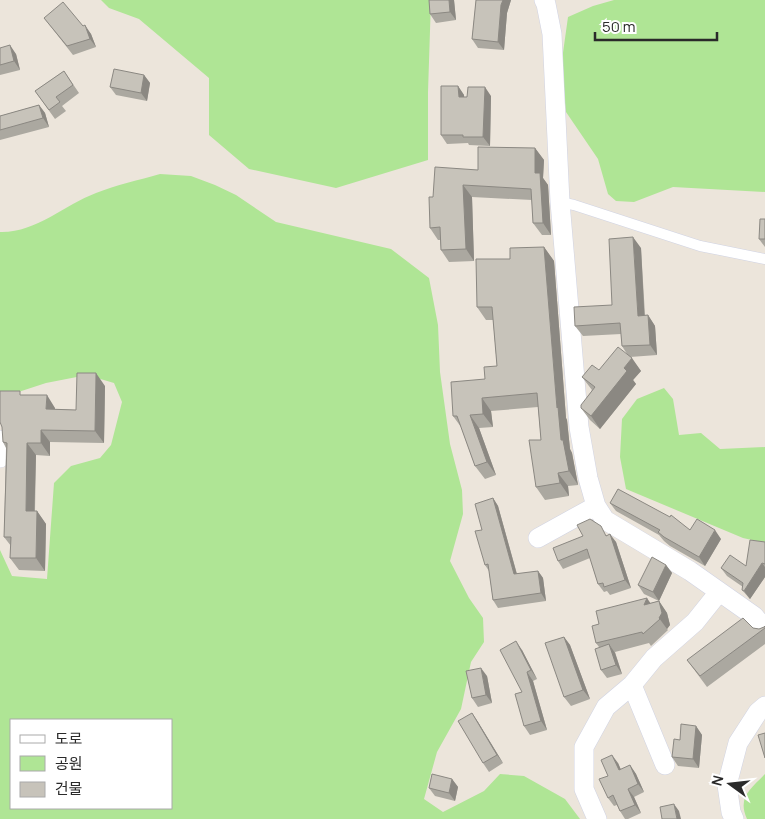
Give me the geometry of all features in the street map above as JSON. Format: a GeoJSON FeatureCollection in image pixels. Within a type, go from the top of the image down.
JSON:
{"type":"FeatureCollection","features":[{"type":"Feature","properties":{"kind":"street"},"geometry":{"type":"LineString","coordinates":[[544,0],[552,34],[560,202],[579,427],[588,478],[596,506],[605,520],[690,571],[754,616],[765,629]]}},
{"type":"Feature","properties":{"kind":"street"},"geometry":{"type":"LineString","coordinates":[[0,440],[0,458]]}},
{"type":"Feature","properties":{"kind":"street"},"geometry":{"type":"LineString","coordinates":[[538,538],[596,506]]}},
{"type":"Feature","properties":{"kind":"street"},"geometry":{"type":"LineString","coordinates":[[597,819],[584,789],[584,747],[606,708],[632,685],[654,658],[695,622],[719,592]]}},
{"type":"Feature","properties":{"kind":"street"},"geometry":{"type":"LineString","coordinates":[[632,685],[665,765]]}},
{"type":"Feature","properties":{"kind":"street"},"geometry":{"type":"LineString","coordinates":[[734,819],[731,812],[727,785],[738,743],[758,712],[765,706]]}},
{"type":"Feature","properties":{"kind":"lane"},"geometry":{"type":"LineString","coordinates":[[560,202],[700,246],[765,259]]}},
{"type":"Feature","properties":{"kind":"green space"},"geometry":{"type":"Polygon","coordinates":[[[101,0],[431,0],[428,160],[336,188],[249,169],[209,135],[209,78],[139,19],[109,8],[101,0]]]}},
{"type":"Feature","properties":{"kind":"green space"},"geometry":{"type":"Polygon","coordinates":[[[614,0],[765,0],[765,192],[673,187],[634,202],[616,201],[608,194],[598,159],[566,112],[561,67],[568,17],[593,6],[614,0]]]}},
{"type":"Feature","properties":{"kind":"green space"},"geometry":{"type":"Polygon","coordinates":[[[160,174],[191,176],[236,195],[276,222],[391,249],[429,278],[438,325],[440,372],[450,444],[462,490],[463,514],[450,561],[469,598],[483,618],[484,642],[471,662],[461,709],[437,752],[424,799],[443,812],[484,791],[500,774],[524,776],[565,799],[580,819],[0,819],[0,550],[12,576],[47,579],[54,483],[71,466],[100,458],[111,445],[122,402],[114,383],[87,375],[46,383],[0,398],[0,232],[26,228],[84,198],[120,185],[160,174]]]}},
{"type":"Feature","properties":{"kind":"green space"},"geometry":{"type":"Polygon","coordinates":[[[664,388],[673,399],[679,435],[701,433],[720,449],[765,447],[765,543],[743,538],[626,489],[620,457],[622,419],[637,399],[664,388]]]}},
{"type":"Feature","properties":{"kind":"green space"},"geometry":{"type":"Polygon","coordinates":[[[765,774],[765,819],[747,819],[744,805],[747,794],[765,774]]]}},
{"type":"Feature","properties":{"kind":"building"},"geometry":{"type":"Polygon","coordinates":[[[429,0],[449,0],[450,12],[430,14],[429,0]]]}},
{"type":"Feature","properties":{"kind":"building"},"geometry":{"type":"Polygon","coordinates":[[[476,0],[503,0],[498,42],[472,39],[476,0]]]}},
{"type":"Feature","properties":{"kind":"building"},"geometry":{"type":"Polygon","coordinates":[[[63,2],[83,26],[85,25],[90,39],[67,46],[44,18],[63,2]]]}},
{"type":"Feature","properties":{"kind":"building"},"geometry":{"type":"Polygon","coordinates":[[[10,45],[14,61],[0,65],[0,48],[10,45]]]}},
{"type":"Feature","properties":{"kind":"building"},"geometry":{"type":"Polygon","coordinates":[[[114,69],[144,75],[141,93],[110,87],[114,69]]]}},
{"type":"Feature","properties":{"kind":"building"},"geometry":{"type":"Polygon","coordinates":[[[64,71],[73,85],[56,97],[60,102],[49,110],[35,91],[64,71]]]}},
{"type":"Feature","properties":{"kind":"building"},"geometry":{"type":"Polygon","coordinates":[[[441,86],[458,86],[459,97],[467,97],[468,87],[485,87],[483,137],[441,135],[441,86]]]}},
{"type":"Feature","properties":{"kind":"building"},"geometry":{"type":"Polygon","coordinates":[[[39,105],[43,118],[0,130],[0,116],[39,105]]]}},
{"type":"Feature","properties":{"kind":"building"},"geometry":{"type":"Polygon","coordinates":[[[478,147],[535,148],[535,173],[540,173],[543,223],[533,223],[531,189],[463,185],[466,249],[441,250],[440,227],[430,228],[429,197],[433,197],[435,167],[478,170],[478,147]]]}},
{"type":"Feature","properties":{"kind":"building"},"geometry":{"type":"Polygon","coordinates":[[[760,219],[765,219],[765,239],[759,239],[760,219]]]}},
{"type":"Feature","properties":{"kind":"building"},"geometry":{"type":"Polygon","coordinates":[[[633,237],[638,316],[648,315],[650,345],[622,346],[620,323],[575,326],[574,307],[612,305],[609,239],[633,237]]]}},
{"type":"Feature","properties":{"kind":"building"},"geometry":{"type":"Polygon","coordinates":[[[544,247],[557,408],[561,440],[563,440],[569,471],[558,473],[560,483],[536,487],[529,440],[541,440],[537,393],[482,398],[483,414],[470,415],[487,462],[475,466],[457,416],[453,416],[451,382],[485,379],[484,367],[497,366],[492,307],[477,307],[476,259],[510,259],[510,248],[544,247]]]}},
{"type":"Feature","properties":{"kind":"building"},"geometry":{"type":"Polygon","coordinates":[[[618,347],[632,358],[624,368],[627,371],[591,416],[581,408],[581,405],[595,387],[582,377],[592,365],[599,370],[618,347]]]}},
{"type":"Feature","properties":{"kind":"building"},"geometry":{"type":"Polygon","coordinates":[[[77,373],[96,373],[95,431],[41,430],[41,443],[27,443],[26,511],[37,511],[36,558],[10,558],[11,537],[4,537],[7,443],[3,442],[0,422],[0,391],[20,391],[20,395],[47,395],[46,409],[76,410],[77,373]]]}},
{"type":"Feature","properties":{"kind":"building"},"geometry":{"type":"Polygon","coordinates":[[[618,489],[670,517],[671,515],[690,530],[697,519],[715,530],[699,557],[664,537],[658,532],[660,530],[610,503],[618,489]]]}},
{"type":"Feature","properties":{"kind":"building"},"geometry":{"type":"Polygon","coordinates":[[[493,498],[514,574],[538,571],[541,593],[493,600],[488,564],[485,565],[475,531],[482,530],[475,504],[493,498]]]}},
{"type":"Feature","properties":{"kind":"building"},"geometry":{"type":"Polygon","coordinates":[[[590,519],[601,526],[606,536],[610,534],[625,580],[604,587],[603,583],[598,584],[587,549],[558,561],[553,548],[583,536],[577,525],[590,519]]]}},
{"type":"Feature","properties":{"kind":"building"},"geometry":{"type":"Polygon","coordinates":[[[750,540],[765,542],[765,564],[762,563],[744,591],[742,590],[743,583],[721,568],[730,555],[746,566],[750,540]]]}},
{"type":"Feature","properties":{"kind":"building"},"geometry":{"type":"Polygon","coordinates":[[[652,557],[666,565],[653,592],[638,585],[652,557]]]}},
{"type":"Feature","properties":{"kind":"building"},"geometry":{"type":"Polygon","coordinates":[[[647,598],[644,605],[659,601],[662,613],[660,619],[643,634],[642,632],[596,643],[592,626],[599,624],[596,611],[647,598]]]}},
{"type":"Feature","properties":{"kind":"building"},"geometry":{"type":"Polygon","coordinates":[[[743,618],[753,628],[759,629],[765,626],[765,628],[700,676],[687,660],[743,618]]]}},
{"type":"Feature","properties":{"kind":"building"},"geometry":{"type":"Polygon","coordinates":[[[564,637],[583,690],[564,697],[545,643],[564,637]]]}},
{"type":"Feature","properties":{"kind":"building"},"geometry":{"type":"Polygon","coordinates":[[[516,641],[531,670],[527,672],[541,721],[524,726],[515,694],[522,692],[500,650],[516,641]]]}},
{"type":"Feature","properties":{"kind":"building"},"geometry":{"type":"Polygon","coordinates":[[[609,644],[616,665],[601,670],[595,649],[609,644]]]}},
{"type":"Feature","properties":{"kind":"building"},"geometry":{"type":"Polygon","coordinates":[[[481,668],[486,695],[472,698],[466,671],[481,668]]]}},
{"type":"Feature","properties":{"kind":"building"},"geometry":{"type":"Polygon","coordinates":[[[472,713],[497,755],[483,763],[458,721],[472,713]]]}},
{"type":"Feature","properties":{"kind":"building"},"geometry":{"type":"Polygon","coordinates":[[[681,724],[696,726],[693,759],[672,757],[674,739],[680,740],[681,724]]]}},
{"type":"Feature","properties":{"kind":"building"},"geometry":{"type":"Polygon","coordinates":[[[765,733],[765,758],[758,735],[765,733]]]}},
{"type":"Feature","properties":{"kind":"building"},"geometry":{"type":"Polygon","coordinates":[[[612,755],[619,770],[630,765],[638,784],[628,789],[635,805],[620,811],[613,795],[608,798],[599,779],[608,776],[601,760],[612,755]]]}},
{"type":"Feature","properties":{"kind":"building"},"geometry":{"type":"Polygon","coordinates":[[[432,774],[452,779],[449,793],[429,788],[432,774]]]}},
{"type":"Feature","properties":{"kind":"building"},"geometry":{"type":"Polygon","coordinates":[[[674,804],[677,819],[662,819],[660,807],[674,804]]]}}]}
